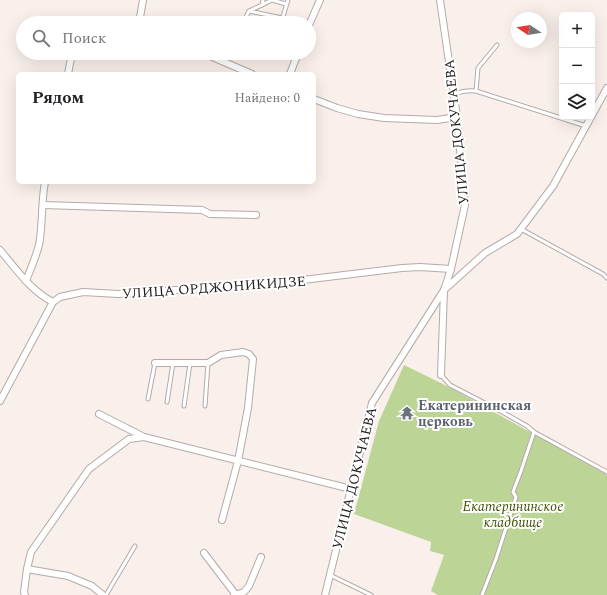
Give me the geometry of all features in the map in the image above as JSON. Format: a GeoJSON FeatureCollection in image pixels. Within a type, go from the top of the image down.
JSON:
{"type":"FeatureCollection","features":[{"type":"Feature","properties":{"kind":"street"},"geometry":{"type":"LineString","coordinates":[[140,16],[143,0]]}},
{"type":"Feature","properties":{"kind":"street"},"geometry":{"type":"LineString","coordinates":[[313,16],[320,0]]}},
{"type":"Feature","properties":{"kind":"street","name":"УЛИЦА ДОКУЧАЕВА"},"geometry":{"type":"LineString","coordinates":[[325,595],[372,403],[444,290],[451,269],[465,205],[457,117],[440,0]]}},
{"type":"Feature","properties":{"kind":"street"},"geometry":{"type":"LineString","coordinates":[[68,72],[71,60]]}},
{"type":"Feature","properties":{"kind":"street"},"geometry":{"type":"LineString","coordinates":[[219,60],[247,72]]}},
{"type":"Feature","properties":{"kind":"street"},"geometry":{"type":"LineString","coordinates":[[291,72],[295,60]]}},
{"type":"Feature","properties":{"kind":"street"},"geometry":{"type":"LineString","coordinates":[[595,109],[607,88]]}},
{"type":"Feature","properties":{"kind":"street"},"geometry":{"type":"LineString","coordinates":[[316,100],[358,114],[384,118],[437,120],[457,117]]}},
{"type":"Feature","properties":{"kind":"street"},"geometry":{"type":"LineString","coordinates":[[441,375],[444,290],[485,253],[517,234],[554,186],[589,120]]}},
{"type":"Feature","properties":{"kind":"street"},"geometry":{"type":"LineString","coordinates":[[26,282],[39,246],[45,184]]}},
{"type":"Feature","properties":{"kind":"street"},"geometry":{"type":"LineString","coordinates":[[43,205],[202,210],[210,214],[256,215]]}},
{"type":"Feature","properties":{"kind":"street"},"geometry":{"type":"LineString","coordinates":[[0,250],[26,282],[44,297],[53,302],[0,401]]}},
{"type":"Feature","properties":{"kind":"street","name":"УЛИЦА ОРДЖОНИКИДЗЕ"},"geometry":{"type":"LineString","coordinates":[[53,302],[60,297],[83,292],[118,294],[278,283],[402,268],[420,267],[451,269]]}},
{"type":"Feature","properties":{"kind":"street"},"geometry":{"type":"LineString","coordinates":[[155,362],[208,363],[222,355],[243,352],[249,354],[253,359],[248,408],[238,461],[222,520]]}},
{"type":"Feature","properties":{"kind":"street"},"geometry":{"type":"LineString","coordinates":[[99,414],[144,437],[351,489]]}},
{"type":"Feature","properties":{"kind":"street"},"geometry":{"type":"LineString","coordinates":[[25,595],[24,592],[27,569],[31,552],[90,469],[129,439],[144,437]]}},
{"type":"Feature","properties":{"kind":"street"},"geometry":{"type":"LineString","coordinates":[[204,554],[234,595],[244,592],[249,586],[261,557]]}},
{"type":"Feature","properties":{"kind":"street"},"geometry":{"type":"LineString","coordinates":[[27,569],[68,576],[92,586],[104,595]]}},
{"type":"Feature","properties":{"kind":"lane"},"geometry":{"type":"LineString","coordinates":[[262,5],[263,0]]}},
{"type":"Feature","properties":{"kind":"lane"},"geometry":{"type":"LineString","coordinates":[[246,16],[249,11],[272,0],[286,4]]}},
{"type":"Feature","properties":{"kind":"lane"},"geometry":{"type":"LineString","coordinates":[[283,16],[288,0]]}},
{"type":"Feature","properties":{"kind":"lane"},"geometry":{"type":"LineString","coordinates":[[249,11],[273,16]]}},
{"type":"Feature","properties":{"kind":"lane"},"geometry":{"type":"LineString","coordinates":[[476,91],[478,68],[497,45]]}},
{"type":"Feature","properties":{"kind":"lane"},"geometry":{"type":"LineString","coordinates":[[454,94],[462,91],[476,91],[586,126]]}},
{"type":"Feature","properties":{"kind":"lane"},"geometry":{"type":"LineString","coordinates":[[521,229],[607,278]]}},
{"type":"Feature","properties":{"kind":"lane"},"geometry":{"type":"LineString","coordinates":[[148,399],[155,362]]}},
{"type":"Feature","properties":{"kind":"lane"},"geometry":{"type":"LineString","coordinates":[[167,402],[173,363]]}},
{"type":"Feature","properties":{"kind":"lane"},"geometry":{"type":"LineString","coordinates":[[184,406],[190,363]]}},
{"type":"Feature","properties":{"kind":"lane"},"geometry":{"type":"LineString","coordinates":[[205,406],[208,363]]}},
{"type":"Feature","properties":{"kind":"lane"},"geometry":{"type":"LineString","coordinates":[[441,375],[450,386],[504,413],[527,426],[534,432],[607,472]]}},
{"type":"Feature","properties":{"kind":"lane"},"geometry":{"type":"LineString","coordinates":[[482,595],[494,565],[516,497],[513,492],[534,432]]}},
{"type":"Feature","properties":{"kind":"lane"},"geometry":{"type":"LineString","coordinates":[[104,595],[135,546]]}},
{"type":"Feature","properties":{"kind":"lane"},"geometry":{"type":"LineString","coordinates":[[330,575],[371,595]]}},
{"type":"Feature","properties":{"kind":"green space","name":"Екатерининское кладбище"},"geometry":{"type":"Polygon","coordinates":[[[404,365],[451,388],[607,475],[607,595],[438,595],[431,591],[444,555],[430,551],[431,542],[354,514],[379,421],[404,365]]]}},
{"type":"Feature","properties":{"kind":"place","name":"Екатерининская церковь"},"geometry":{"type":"Point","coordinates":[407,413]}}]}
